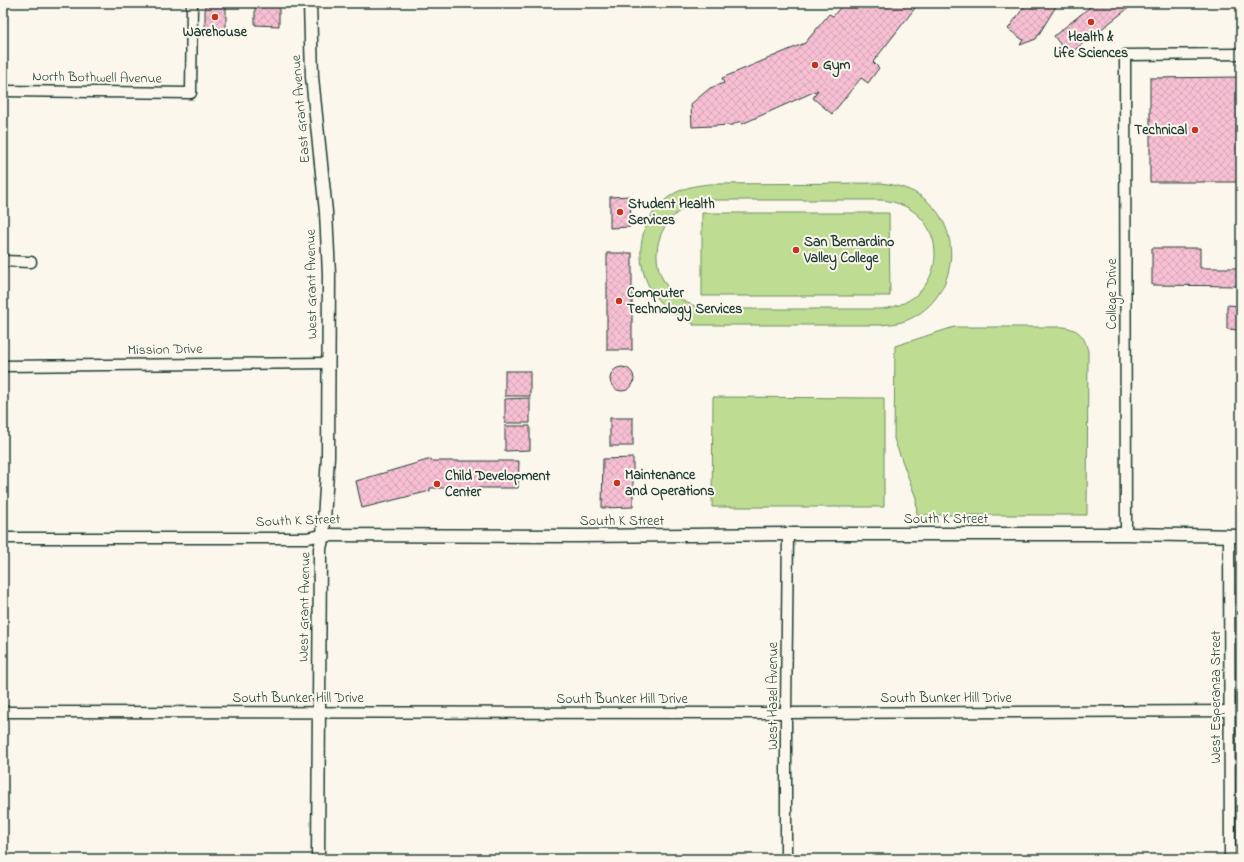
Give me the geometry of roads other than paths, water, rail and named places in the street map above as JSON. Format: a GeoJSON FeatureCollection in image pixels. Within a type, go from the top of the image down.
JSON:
{"type":"FeatureCollection","features":[{"type":"Feature","properties":{"kind":"street","name":"North Bothwell Avenue"},"geometry":{"type":"LineString","coordinates":[[3,91],[191,93],[192,3]]}},
{"type":"Feature","properties":{"kind":"street","name":"East Grant Avenue"},"geometry":{"type":"LineString","coordinates":[[310,3],[312,77],[326,212]]}},
{"type":"Feature","properties":{"kind":"street","name":"College Drive"},"geometry":{"type":"LineString","coordinates":[[1126,534],[1125,55],[1241,54]]}},
{"type":"Feature","properties":{"kind":"street","name":"West Grant Avenue"},"geometry":{"type":"LineString","coordinates":[[318,859],[320,549],[323,535],[328,457],[329,274],[326,212]]}},
{"type":"Feature","properties":{"kind":"street"},"geometry":{"type":"LineString","coordinates":[[3,262],[31,262]]}},
{"type":"Feature","properties":{"kind":"street","name":"Mission Drive"},"geometry":{"type":"LineString","coordinates":[[3,366],[328,363]]}},
{"type":"Feature","properties":{"kind":"street","name":"South K Street"},"geometry":{"type":"LineString","coordinates":[[3,538],[307,538],[323,535],[586,536],[788,534],[1126,534],[1235,536]]}},
{"type":"Feature","properties":{"kind":"street","name":"West Hazel Avenue"},"geometry":{"type":"LineString","coordinates":[[786,859],[788,534]]}},
{"type":"Feature","properties":{"kind":"street","name":"West Esperanza Street"},"geometry":{"type":"LineString","coordinates":[[1230,859],[1230,711],[1235,536]]}},
{"type":"Feature","properties":{"kind":"street","name":"South Bunker Hill Drive"},"geometry":{"type":"LineString","coordinates":[[3,712],[786,713],[1241,711]]}},
{"type":"Feature","properties":{"kind":"place","name":"Warehouse"},"geometry":{"type":"Point","coordinates":[215,17]}},
{"type":"Feature","properties":{"kind":"place","name":"Health & Life Sciences"},"geometry":{"type":"Point","coordinates":[1091,22]}},
{"type":"Feature","properties":{"kind":"place","name":"Gym"},"geometry":{"type":"Point","coordinates":[815,65]}},
{"type":"Feature","properties":{"kind":"place","name":"Technical"},"geometry":{"type":"Point","coordinates":[1195,130]}},
{"type":"Feature","properties":{"kind":"place","name":"Student Health Services"},"geometry":{"type":"Point","coordinates":[620,212]}},
{"type":"Feature","properties":{"kind":"place","name":"San Bernardino Valley College"},"geometry":{"type":"Point","coordinates":[796,250]}},
{"type":"Feature","properties":{"kind":"place","name":"Computer Technology Services"},"geometry":{"type":"Point","coordinates":[619,301]}},
{"type":"Feature","properties":{"kind":"place","name":"Maintenance and Operations"},"geometry":{"type":"Point","coordinates":[617,483]}},
{"type":"Feature","properties":{"kind":"place","name":"Child Development Center"},"geometry":{"type":"Point","coordinates":[437,484]}}]}
